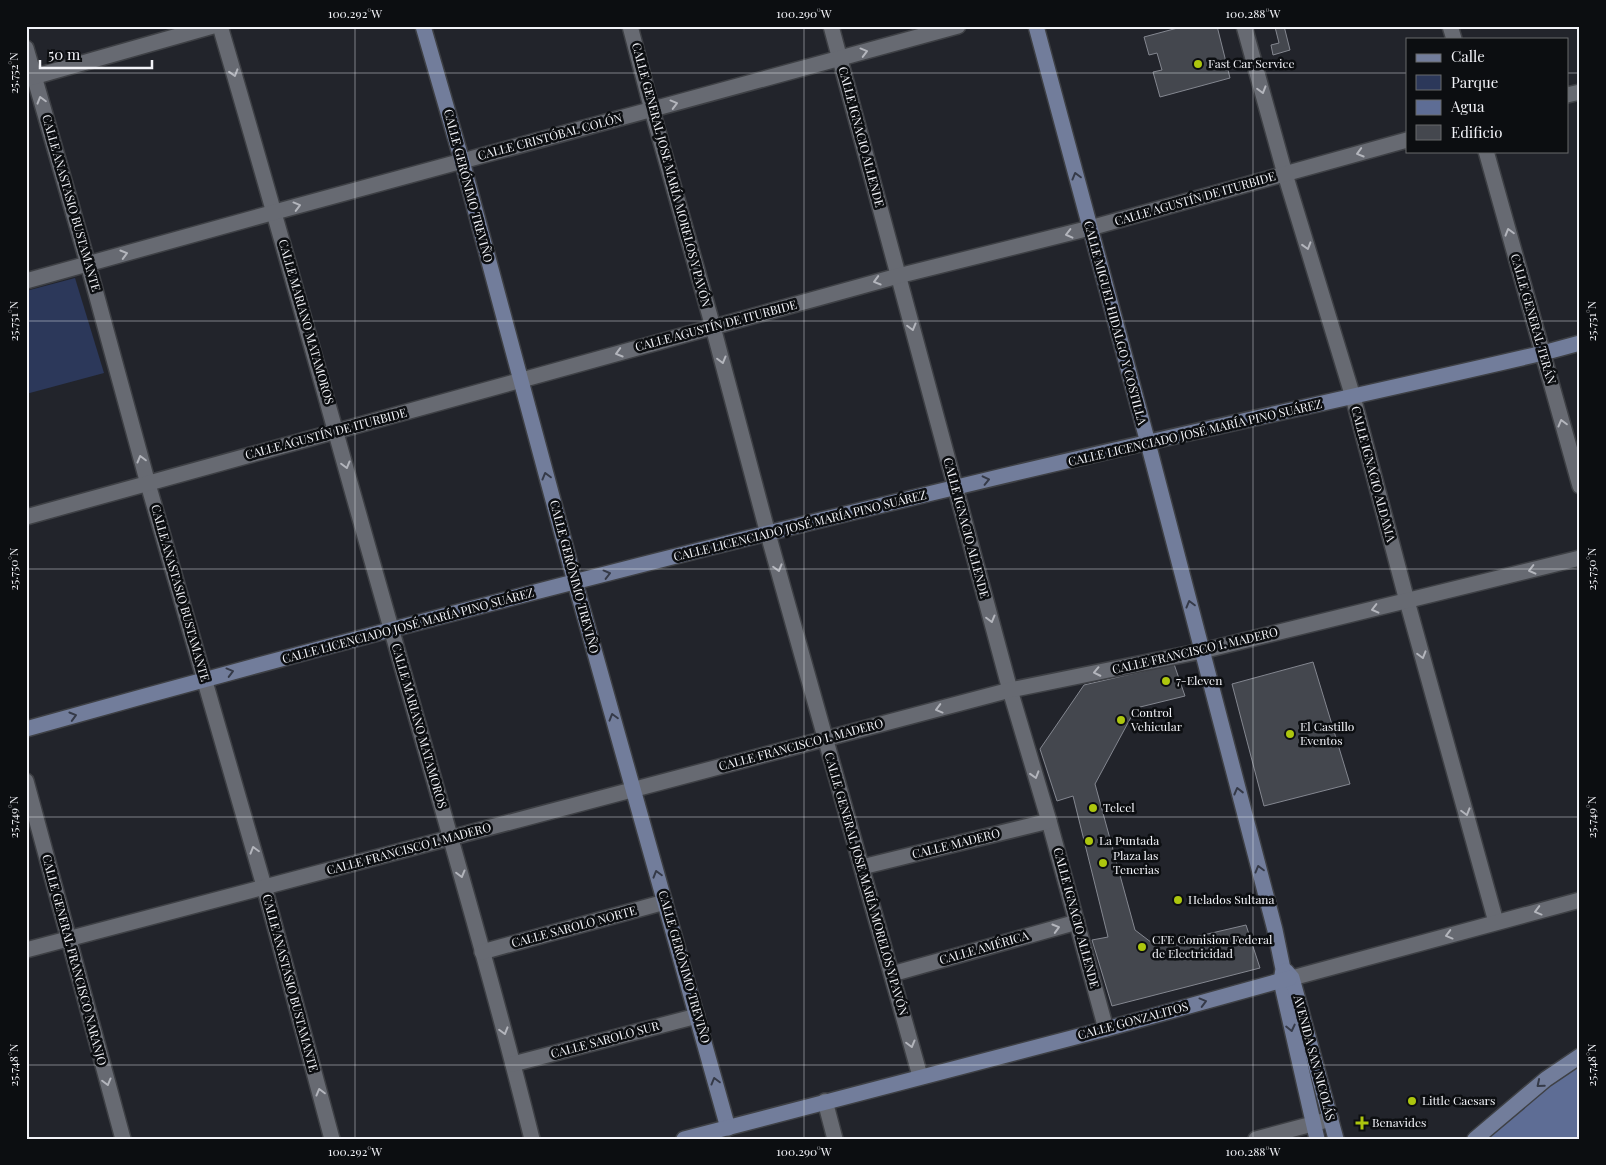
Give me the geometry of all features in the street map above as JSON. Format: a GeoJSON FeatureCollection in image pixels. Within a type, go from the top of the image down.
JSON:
{"type":"FeatureCollection","features":[{"type":"Feature","properties":{"kind":"street"},"geometry":{"type":"LineString","coordinates":[[30,78],[213,26]]}},
{"type":"Feature","properties":{"kind":"street","name":"CALLE MARIANO MATAMOROS"},"geometry":{"type":"LineString","coordinates":[[220,26],[275,212],[451,838],[532,1139]]}},
{"type":"Feature","properties":{"kind":"street","name":"CALLE GERÓNIMO TREVIÑO"},"geometry":{"type":"LineString","coordinates":[[423,26],[462,161],[575,582],[728,1128]]}},
{"type":"Feature","properties":{"kind":"street","name":"CALLE GENERAL JOSE MARÍA MORELOS Y PAVÓN"},"geometry":{"type":"LineString","coordinates":[[630,26],[768,534],[920,1076]]}},
{"type":"Feature","properties":{"kind":"street","name":"CALLE IGNACIO ALLENDE"},"geometry":{"type":"LineString","coordinates":[[831,26],[1010,690],[1049,821],[1106,1029]]}},
{"type":"Feature","properties":{"kind":"street","name":"CALLE CRISTÓBAL COLÓN"},"geometry":{"type":"LineString","coordinates":[[26,281],[958,26]]}},
{"type":"Feature","properties":{"kind":"street","name":"CALLE MIGUEL HIDALGO Y COSTILLA"},"geometry":{"type":"LineString","coordinates":[[1036,26],[1148,443],[1275,930],[1285,976]]}},
{"type":"Feature","properties":{"kind":"street","name":"CALLE IGNACIO ALDAMA"},"geometry":{"type":"LineString","coordinates":[[1244,26],[1285,174],[1352,397],[1496,922]]}},
{"type":"Feature","properties":{"kind":"street"},"geometry":{"type":"LineString","coordinates":[[1450,26],[1454,38]]}},
{"type":"Feature","properties":{"kind":"street","name":"CALLE ANASTASIO BUSTAMANTE"},"geometry":{"type":"LineString","coordinates":[[26,48],[30,78],[88,264],[148,484],[264,886],[332,1139]]}},
{"type":"Feature","properties":{"kind":"street","name":"CALLE AGUSTÍN DE ITURBIDE"},"geometry":{"type":"LineString","coordinates":[[26,517],[898,276],[1090,228],[1406,140]]}},
{"type":"Feature","properties":{"kind":"street","name":"CALLE GENERAL TERÁN"},"geometry":{"type":"LineString","coordinates":[[1486,152],[1543,354],[1575,453],[1580,486]]}},
{"type":"Feature","properties":{"kind":"street","name":"CALLE LICENCIADO JOSÉ MARÍA PINO SUÁREZ"},"geometry":{"type":"LineString","coordinates":[[26,729],[205,679],[575,582],[955,487],[1543,354],[1580,343]]}},
{"type":"Feature","properties":{"kind":"street","name":"CALLE FRANCISCO I. MADERO"},"geometry":{"type":"LineString","coordinates":[[26,950],[1010,690],[1202,651],[1580,558]]}},
{"type":"Feature","properties":{"kind":"street","name":"CALLE GENERAL FRANCISCO NARANJO"},"geometry":{"type":"LineString","coordinates":[[26,781],[123,1139]]}},
{"type":"Feature","properties":{"kind":"street","name":"CALLE MADERO"},"geometry":{"type":"LineString","coordinates":[[862,867],[1049,821]]}},
{"type":"Feature","properties":{"kind":"street","name":"CALLE GONZALITOS"},"geometry":{"type":"LineString","coordinates":[[684,1139],[1106,1029],[1285,976],[1580,900]]}},
{"type":"Feature","properties":{"kind":"street","name":"CALLE SAROLO NORTE"},"geometry":{"type":"LineString","coordinates":[[482,952],[665,902]]}},
{"type":"Feature","properties":{"kind":"street","name":"CALLE AMÉRICA"},"geometry":{"type":"LineString","coordinates":[[892,974],[1077,922]]}},
{"type":"Feature","properties":{"kind":"street","name":"AVENIDA SAN NICOLÁS"},"geometry":{"type":"LineString","coordinates":[[1285,976],[1336,1139]]}},
{"type":"Feature","properties":{"kind":"street","name":"AVENIDA SAN NICOLÁS"},"geometry":{"type":"LineString","coordinates":[[1285,976],[1315,1131]]}},
{"type":"Feature","properties":{"kind":"street","name":"CALLE SAROLO SUR"},"geometry":{"type":"LineString","coordinates":[[513,1064],[697,1016]]}},
{"type":"Feature","properties":{"kind":"street"},"geometry":{"type":"LineString","coordinates":[[1475,1139],[1546,1079],[1580,1056]]}},
{"type":"Feature","properties":{"kind":"street"},"geometry":{"type":"LineString","coordinates":[[825,1101],[835,1139]]}},
{"type":"Feature","properties":{"kind":"street"},"geometry":{"type":"LineString","coordinates":[[1256,1139],[1315,1131],[1330,1119]]}},
{"type":"Feature","properties":{"kind":"green space"},"geometry":{"type":"Polygon","coordinates":[[[75,278],[104,373],[26,394],[26,291],[75,278]]]}},
{"type":"Feature","properties":{"kind":"water"},"geometry":{"type":"Polygon","coordinates":[[[1580,1056],[1580,1139],[1475,1139],[1580,1056]]]}},
{"type":"Feature","properties":{"kind":"building"},"geometry":{"type":"Polygon","coordinates":[[[1185,26],[1217,26],[1230,78],[1160,97],[1153,72],[1162,70],[1157,53],[1149,55],[1144,37],[1185,26]]]}},
{"type":"Feature","properties":{"kind":"building"},"geometry":{"type":"Polygon","coordinates":[[[1284,26],[1290,50],[1273,55],[1271,45],[1279,43],[1275,27],[1284,26]]]}},
{"type":"Feature","properties":{"kind":"building","name":"El Castillo Eventos"},"geometry":{"type":"Polygon","coordinates":[[[1313,662],[1350,784],[1264,806],[1232,684],[1313,662]]]}},
{"type":"Feature","properties":{"kind":"building","name":"Plaza las Tenerias"},"geometry":{"type":"Polygon","coordinates":[[[1174,664],[1185,696],[1136,708],[1095,784],[1135,930],[1156,946],[1246,925],[1260,968],[1112,1006],[1092,940],[1108,937],[1073,796],[1057,801],[1040,749],[1084,685],[1174,664]]]}},
{"type":"Feature","properties":{"kind":"place","name":"Fast Car Service"},"geometry":{"type":"Point","coordinates":[1198,64]}},
{"type":"Feature","properties":{"kind":"place","name":"7-Eleven"},"geometry":{"type":"Point","coordinates":[1166,681]}},
{"type":"Feature","properties":{"kind":"place","name":"Control Vehicular"},"geometry":{"type":"Point","coordinates":[1121,720]}},
{"type":"Feature","properties":{"kind":"place","name":"El Castillo Eventos"},"geometry":{"type":"Point","coordinates":[1290,734]}},
{"type":"Feature","properties":{"kind":"place","name":"Telcel"},"geometry":{"type":"Point","coordinates":[1093,808]}},
{"type":"Feature","properties":{"kind":"place","name":"La Puntada"},"geometry":{"type":"Point","coordinates":[1089,841]}},
{"type":"Feature","properties":{"kind":"place","name":"Plaza las Tenerias"},"geometry":{"type":"Point","coordinates":[1103,863]}},
{"type":"Feature","properties":{"kind":"place","name":"Helados Sultana"},"geometry":{"type":"Point","coordinates":[1178,900]}},
{"type":"Feature","properties":{"kind":"place","name":"CFE Comision Federal de Electricidad"},"geometry":{"type":"Point","coordinates":[1142,947]}},
{"type":"Feature","properties":{"kind":"place","name":"Little Caesars"},"geometry":{"type":"Point","coordinates":[1412,1101]}},
{"type":"Feature","properties":{"kind":"place","name":"Benavides"},"geometry":{"type":"Point","coordinates":[1362,1123]}}]}
